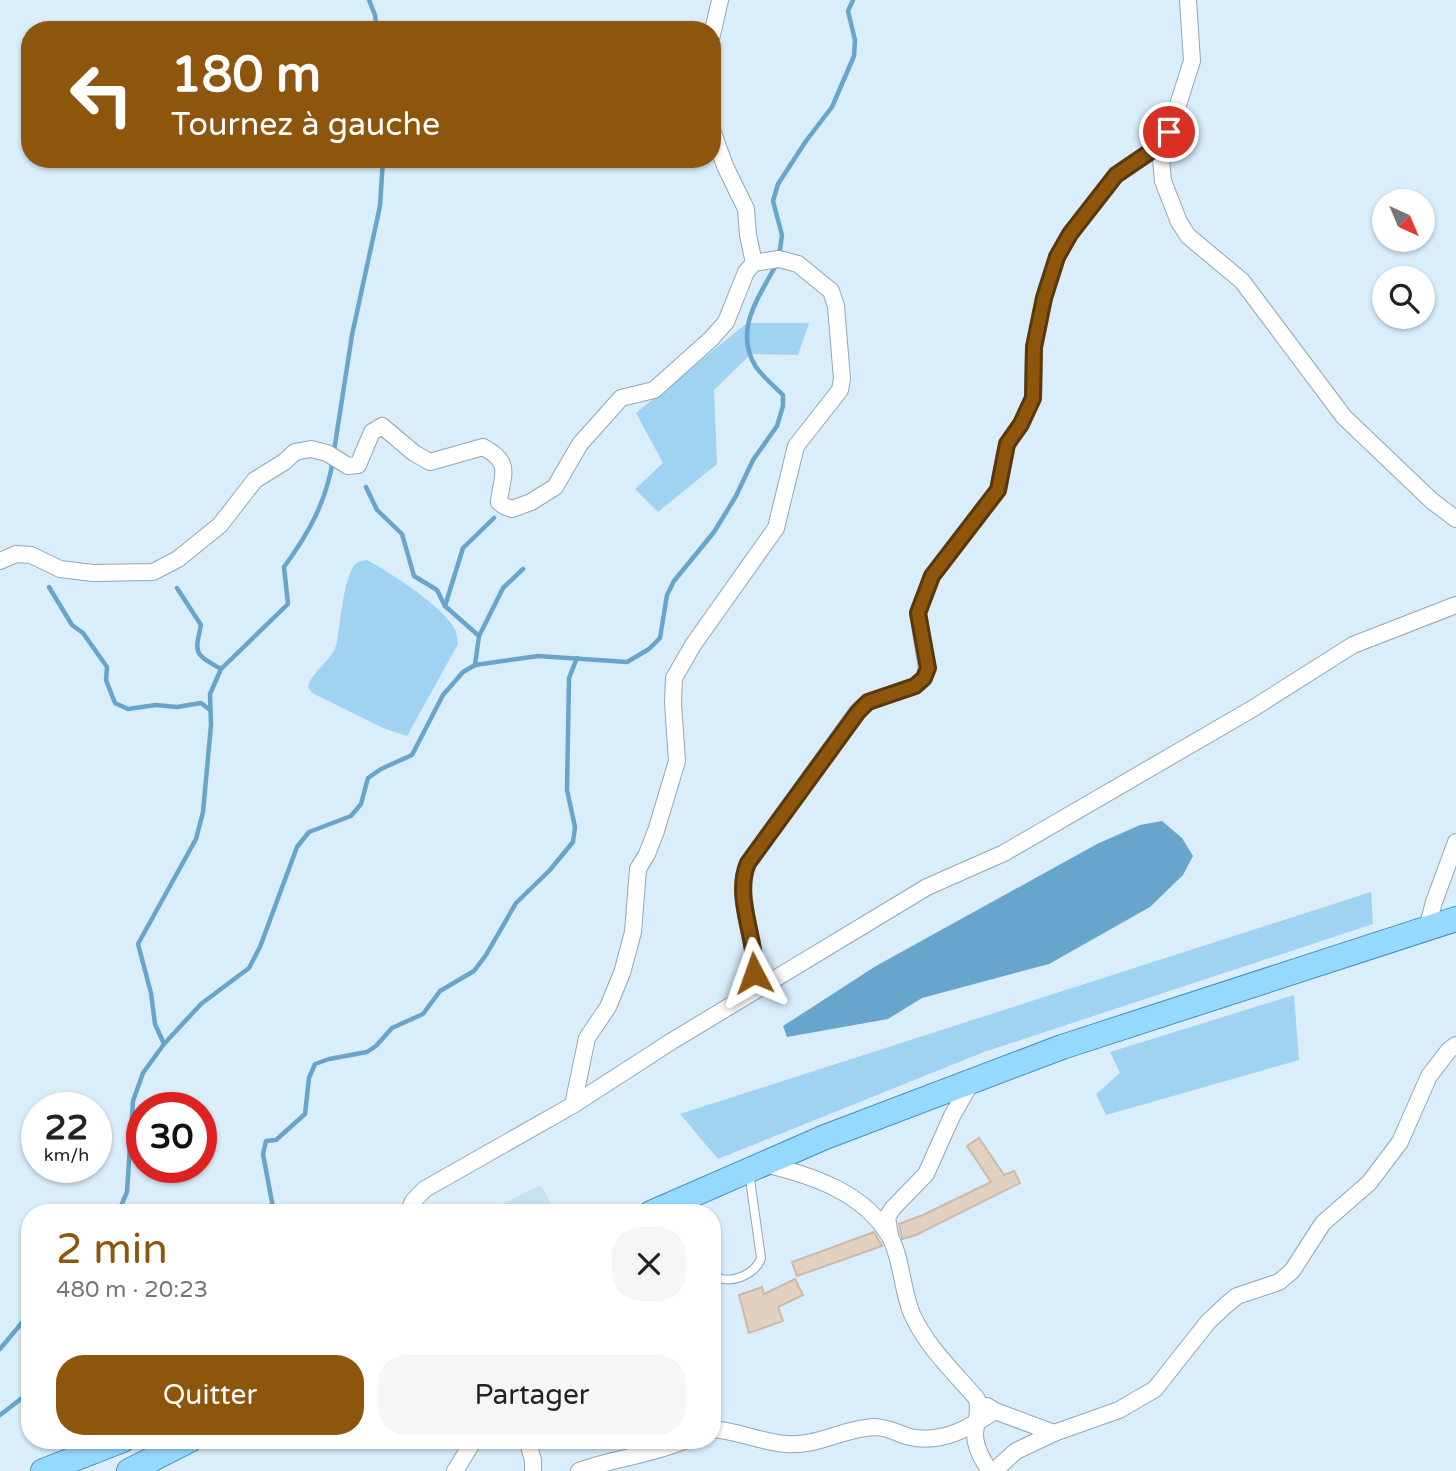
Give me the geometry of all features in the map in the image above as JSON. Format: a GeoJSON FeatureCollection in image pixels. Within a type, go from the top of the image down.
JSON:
{"type":"FeatureCollection","features":[{"type":"Feature","properties":{"kind":"main road"},"geometry":{"type":"LineString","coordinates":[[671,1204],[755,1166],[1062,1047],[1456,919]]}},
{"type":"Feature","properties":{"kind":"main road"},"geometry":{"type":"LineString","coordinates":[[43,1471],[100,1449]]}},
{"type":"Feature","properties":{"kind":"main road"},"geometry":{"type":"LineString","coordinates":[[129,1471],[172,1449]]}},
{"type":"Feature","properties":{"kind":"street"},"geometry":{"type":"LineString","coordinates":[[715,21],[720,0]]}},
{"type":"Feature","properties":{"kind":"street"},"geometry":{"type":"LineString","coordinates":[[1188,0],[1192,61],[1161,158],[1163,181],[1179,222],[1188,236],[1242,281],[1344,417],[1432,501],[1456,519]]}},
{"type":"Feature","properties":{"kind":"street"},"geometry":{"type":"LineString","coordinates":[[737,1001],[754,973],[755,962],[742,889],[748,863],[858,712],[868,702],[915,686],[924,678],[928,668],[918,613],[932,576],[998,490],[1007,444],[1021,424],[1033,398],[1034,347],[1044,298],[1057,257],[1070,234],[1116,175],[1166,141]]}},
{"type":"Feature","properties":{"kind":"street"},"geometry":{"type":"LineString","coordinates":[[721,155],[746,209],[747,235],[754,263]]}},
{"type":"Feature","properties":{"kind":"street"},"geometry":{"type":"LineString","coordinates":[[0,561],[16,554],[31,555],[60,569],[93,573],[153,572],[178,559],[220,525],[255,481],[295,452],[311,449],[334,455],[348,466],[358,465],[372,432],[382,426],[414,453],[430,462],[483,447],[502,460],[505,472],[499,502],[512,509],[531,502],[555,487],[580,444],[621,398],[654,390],[711,339],[726,322],[746,272],[754,263],[779,259],[797,264],[831,291],[836,306],[842,379],[840,390],[796,446],[776,528],[674,678],[677,761],[656,831],[647,855],[638,869],[633,932],[622,973],[608,1007],[587,1038],[573,1105]]}},
{"type":"Feature","properties":{"kind":"street"},"geometry":{"type":"LineString","coordinates":[[412,1204],[425,1189],[573,1105],[737,1001],[927,887],[1004,853],[1217,730],[1353,645],[1456,605]]}},
{"type":"Feature","properties":{"kind":"street"},"geometry":{"type":"LineString","coordinates":[[1427,928],[1456,842]]}},
{"type":"Feature","properties":{"kind":"street"},"geometry":{"type":"LineString","coordinates":[[977,1399],[979,1407],[975,1434],[980,1458],[992,1471],[1016,1451],[1054,1433],[1119,1410],[1155,1389],[1200,1331],[1226,1304],[1237,1296],[1279,1282],[1323,1223],[1369,1183],[1400,1142],[1429,1076],[1456,1045]]}},
{"type":"Feature","properties":{"kind":"street"},"geometry":{"type":"LineString","coordinates":[[972,1081],[952,1116],[926,1174],[887,1217],[890,1238],[912,1313],[927,1340],[977,1399],[995,1411],[1054,1433]]}},
{"type":"Feature","properties":{"kind":"street"},"geometry":{"type":"LineString","coordinates":[[755,1166],[805,1174],[825,1182],[851,1197],[872,1215],[890,1238]]}},
{"type":"Feature","properties":{"kind":"street"},"geometry":{"type":"LineString","coordinates":[[721,1430],[786,1445],[810,1443],[859,1429],[878,1427],[911,1437],[934,1440],[957,1433],[995,1411]]}},
{"type":"Feature","properties":{"kind":"street"},"geometry":{"type":"LineString","coordinates":[[455,1471],[468,1449]]}},
{"type":"Feature","properties":{"kind":"street"},"geometry":{"type":"LineString","coordinates":[[530,1449],[533,1471]]}},
{"type":"Feature","properties":{"kind":"street"},"geometry":{"type":"LineString","coordinates":[[579,1471],[662,1449]]}},
{"type":"Feature","properties":{"kind":"lane"},"geometry":{"type":"LineString","coordinates":[[721,1278],[733,1279],[754,1271],[761,1258],[755,1166]]}},
{"type":"Feature","properties":{"kind":"shaded area"},"geometry":{"type":"Polygon","coordinates":[[[747,323],[809,323],[798,355],[751,354],[714,390],[717,464],[658,512],[635,489],[663,463],[636,413],[747,323]]]}},
{"type":"Feature","properties":{"kind":"shaded area"},"geometry":{"type":"Polygon","coordinates":[[[367,560],[427,600],[448,619],[456,634],[458,644],[407,736],[383,728],[312,693],[308,687],[335,649],[349,576],[358,562],[367,560]]]}},
{"type":"Feature","properties":{"kind":"shaded area"},"geometry":{"type":"Polygon","coordinates":[[[1162,821],[1182,838],[1193,856],[1183,875],[1150,907],[1049,964],[922,998],[888,1019],[787,1037],[783,1026],[876,966],[1097,844],[1140,825],[1162,821]]]}},
{"type":"Feature","properties":{"kind":"shaded area"},"geometry":{"type":"Polygon","coordinates":[[[1371,892],[1373,924],[984,1052],[718,1159],[680,1114],[1371,892]]]}},
{"type":"Feature","properties":{"kind":"shaded area"},"geometry":{"type":"Polygon","coordinates":[[[1294,995],[1299,1060],[1106,1115],[1096,1094],[1120,1073],[1110,1052],[1294,995]]]}},
{"type":"Feature","properties":{"kind":"shaded area"},"geometry":{"type":"Polygon","coordinates":[[[541,1185],[551,1204],[502,1204],[541,1185]]]}},
{"type":"Feature","properties":{"kind":"building"},"geometry":{"type":"Polygon","coordinates":[[[979,1138],[1004,1175],[1014,1171],[1020,1183],[916,1235],[902,1239],[899,1224],[991,1182],[967,1146],[979,1138]]]}},
{"type":"Feature","properties":{"kind":"building"},"geometry":{"type":"Polygon","coordinates":[[[874,1232],[882,1246],[797,1276],[792,1262],[874,1232]]]}},
{"type":"Feature","properties":{"kind":"building"},"geometry":{"type":"Polygon","coordinates":[[[795,1279],[803,1295],[778,1307],[783,1321],[749,1333],[739,1295],[762,1287],[764,1294],[795,1279]]]}},
{"type":"Feature","properties":{"kind":"waterway"},"geometry":{"type":"LineString","coordinates":[[369,0],[376,21]]}},
{"type":"Feature","properties":{"kind":"waterway"},"geometry":{"type":"LineString","coordinates":[[779,257],[782,235],[773,201],[778,184],[832,107],[854,56],[855,40],[848,11],[853,0]]}},
{"type":"Feature","properties":{"kind":"waterway"},"geometry":{"type":"LineString","coordinates":[[334,451],[352,335],[380,206],[382,168]]}},
{"type":"Feature","properties":{"kind":"waterway"},"geometry":{"type":"LineString","coordinates":[[122,1204],[127,1192],[133,1101],[143,1073],[164,1044],[201,1004],[249,968],[260,947],[297,847],[309,832],[351,816],[361,804],[368,778],[412,755],[443,695],[463,672],[475,665],[538,656],[627,662],[649,649],[660,638],[667,595],[674,581],[714,532],[736,496],[753,460],[777,426],[783,395],[756,367],[747,340],[751,314],[776,265]]}},
{"type":"Feature","properties":{"kind":"waterway"},"geometry":{"type":"LineString","coordinates":[[164,1044],[155,1024],[151,993],[138,944],[196,839],[203,812],[211,725],[210,694],[221,669],[288,604],[284,567],[315,516],[326,490],[333,460]]}},
{"type":"Feature","properties":{"kind":"waterway"},"geometry":{"type":"LineString","coordinates":[[366,487],[377,510],[402,534],[414,576],[437,590],[445,606],[479,636],[475,665]]}},
{"type":"Feature","properties":{"kind":"waterway"},"geometry":{"type":"LineString","coordinates":[[445,606],[463,548],[494,518]]}},
{"type":"Feature","properties":{"kind":"waterway"},"geometry":{"type":"LineString","coordinates":[[479,636],[503,588],[523,569]]}},
{"type":"Feature","properties":{"kind":"waterway"},"geometry":{"type":"LineString","coordinates":[[49,587],[72,625],[83,633],[107,667],[106,680],[115,703],[128,709],[201,703],[210,710]]}},
{"type":"Feature","properties":{"kind":"waterway"},"geometry":{"type":"LineString","coordinates":[[177,588],[201,625],[197,648],[199,653],[221,669]]}},
{"type":"Feature","properties":{"kind":"waterway"},"geometry":{"type":"LineString","coordinates":[[272,1204],[263,1154],[266,1141],[276,1140],[305,1114],[309,1078],[315,1064],[367,1052],[392,1028],[423,1014],[440,991],[474,971],[516,903],[549,871],[573,842],[575,827],[567,790],[569,678],[577,658]]}},
{"type":"Feature","properties":{"kind":"waterway"},"geometry":{"type":"LineString","coordinates":[[0,1349],[21,1324]]}},
{"type":"Feature","properties":{"kind":"waterway"},"geometry":{"type":"LineString","coordinates":[[0,1415],[21,1399]]}},
{"type":"Feature","properties":{"kind":"route"},"geometry":{"type":"LineString","coordinates":[[754,973],[750,926],[742,889],[748,863],[858,712],[868,702],[915,686],[924,678],[928,668],[918,613],[932,576],[998,490],[1007,444],[1021,424],[1033,398],[1034,347],[1044,298],[1057,257],[1070,234],[1116,175],[1166,141],[1169,132]]}}]}
